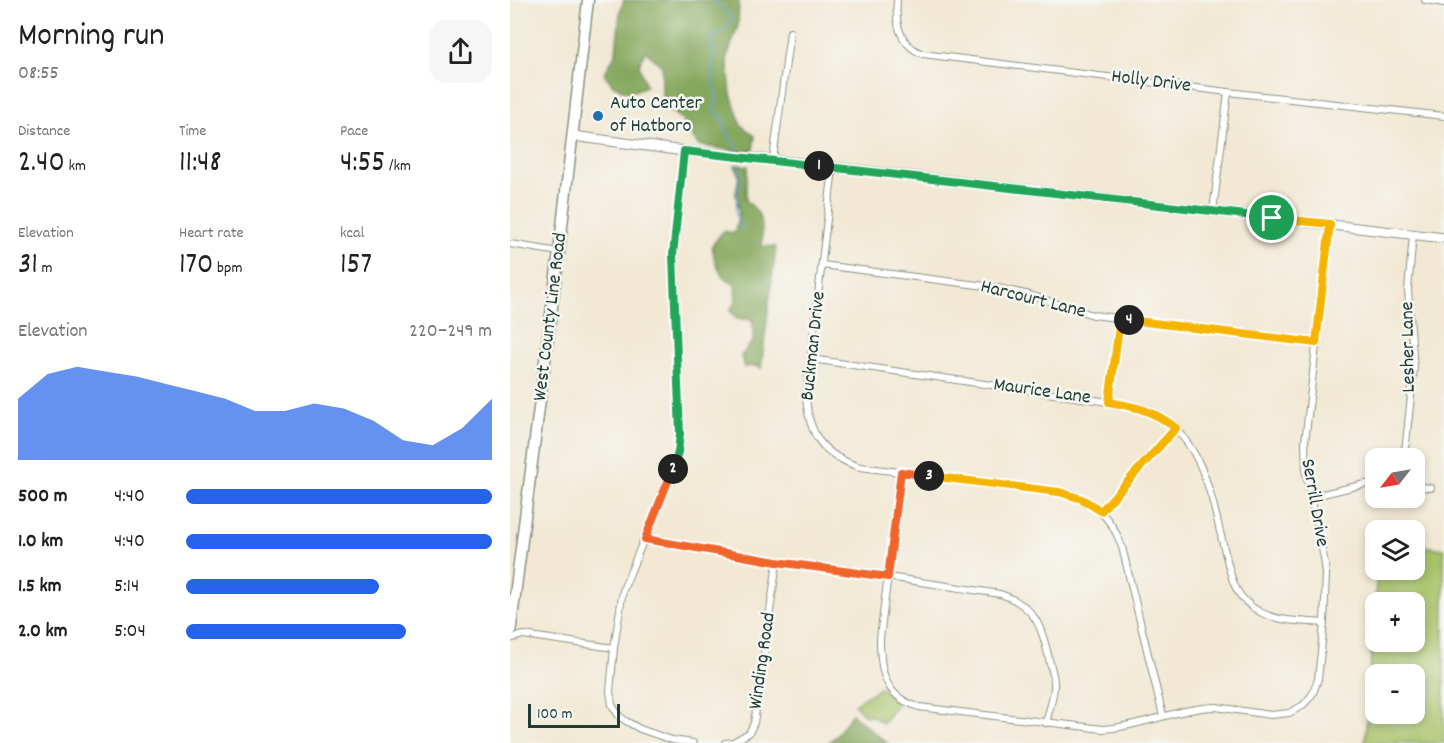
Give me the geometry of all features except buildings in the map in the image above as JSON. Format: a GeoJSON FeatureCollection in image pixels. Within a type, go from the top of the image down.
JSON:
{"type":"FeatureCollection","features":[{"type":"Feature","properties":{"kind":"main road","name":"West County Line Road"},"geometry":{"type":"LineString","coordinates":[[510,634],[559,252],[588,0]]}},
{"type":"Feature","properties":{"kind":"street","name":"Holly Drive"},"geometry":{"type":"LineString","coordinates":[[897,0],[896,15],[899,30],[912,48],[923,54],[1444,116]]}},
{"type":"Feature","properties":{"kind":"street"},"geometry":{"type":"LineString","coordinates":[[1425,0],[1444,3]]}},
{"type":"Feature","properties":{"kind":"street"},"geometry":{"type":"LineString","coordinates":[[773,160],[790,32]]}},
{"type":"Feature","properties":{"kind":"street"},"geometry":{"type":"LineString","coordinates":[[1213,211],[1228,92]]}},
{"type":"Feature","properties":{"kind":"street"},"geometry":{"type":"LineString","coordinates":[[573,136],[684,151],[1444,238]]}},
{"type":"Feature","properties":{"kind":"street"},"geometry":{"type":"LineString","coordinates":[[684,151],[673,255],[680,434],[678,452],[645,539],[622,590],[614,648],[611,698],[612,705],[619,716],[640,729],[672,740],[693,743]]}},
{"type":"Feature","properties":{"kind":"street","name":"Buckman Drive"},"geometry":{"type":"LineString","coordinates":[[833,168],[806,397],[812,428],[822,445],[846,462],[860,467],[1059,492],[1082,499],[1101,511],[1115,529],[1122,548],[1163,716]]}},
{"type":"Feature","properties":{"kind":"street","name":"Serrill Drive"},"geometry":{"type":"LineString","coordinates":[[1163,716],[1198,708],[1216,707],[1278,715],[1289,713],[1302,706],[1313,693],[1318,679],[1326,574],[1306,474],[1305,442],[1330,224]]}},
{"type":"Feature","properties":{"kind":"street","name":"Lesher Lane"},"geometry":{"type":"LineString","coordinates":[[1405,448],[1414,368],[1408,290],[1413,235]]}},
{"type":"Feature","properties":{"kind":"street"},"geometry":{"type":"LineString","coordinates":[[510,244],[559,252]]}},
{"type":"Feature","properties":{"kind":"street","name":"Harcourt Lane"},"geometry":{"type":"LineString","coordinates":[[822,265],[993,287],[1030,295],[1086,313],[1120,319],[1316,343]]}},
{"type":"Feature","properties":{"kind":"street"},"geometry":{"type":"LineString","coordinates":[[1109,402],[1120,319]]}},
{"type":"Feature","properties":{"kind":"street","name":"Maurice Lane"},"geometry":{"type":"LineString","coordinates":[[811,359],[1109,402],[1153,413],[1176,428],[1199,459],[1237,591],[1251,606],[1269,616],[1324,623]]}},
{"type":"Feature","properties":{"kind":"street"},"geometry":{"type":"LineString","coordinates":[[1101,511],[1176,428]]}},
{"type":"Feature","properties":{"kind":"street"},"geometry":{"type":"LineString","coordinates":[[901,472],[880,638],[883,675],[896,694],[909,704],[919,707],[1103,729],[1163,716]]}},
{"type":"Feature","properties":{"kind":"street"},"geometry":{"type":"LineString","coordinates":[[1310,497],[1365,484]]}},
{"type":"Feature","properties":{"kind":"street"},"geometry":{"type":"LineString","coordinates":[[1425,487],[1431,488]]}},
{"type":"Feature","properties":{"kind":"street"},"geometry":{"type":"LineString","coordinates":[[645,539],[777,562],[1000,594],[1014,599],[1028,609],[1042,629],[1054,681],[1046,723]]}},
{"type":"Feature","properties":{"kind":"street","name":"Winding Road"},"geometry":{"type":"LineString","coordinates":[[725,743],[733,742],[749,733],[754,723],[777,562]]}},
{"type":"Feature","properties":{"kind":"street"},"geometry":{"type":"LineString","coordinates":[[510,639],[523,635],[614,648]]}},
{"type":"Feature","properties":{"kind":"green space"},"geometry":{"type":"Polygon","coordinates":[[[624,0],[739,0],[738,26],[727,57],[731,94],[741,125],[755,136],[753,150],[742,152],[698,145],[681,119],[662,105],[662,66],[645,51],[639,66],[646,86],[629,93],[614,86],[604,74],[616,53],[620,12],[624,0]]]}},
{"type":"Feature","properties":{"kind":"green space"},"geometry":{"type":"Polygon","coordinates":[[[735,165],[748,166],[746,201],[761,220],[762,246],[776,247],[761,368],[744,367],[741,356],[753,341],[753,320],[737,318],[730,310],[736,302],[735,285],[722,276],[715,261],[712,246],[723,231],[735,233],[739,212],[736,194],[739,176],[735,165]]]}},
{"type":"Feature","properties":{"kind":"green space"},"geometry":{"type":"Polygon","coordinates":[[[1425,546],[1444,549],[1444,743],[1365,743],[1366,724],[1425,724],[1425,664],[1370,664],[1371,652],[1425,652],[1425,592],[1375,592],[1376,580],[1425,580],[1425,546]]]}},
{"type":"Feature","properties":{"kind":"green space"},"geometry":{"type":"Polygon","coordinates":[[[881,687],[897,704],[883,723],[870,715],[866,716],[854,704],[881,687]]]}},
{"type":"Feature","properties":{"kind":"green space"},"geometry":{"type":"Polygon","coordinates":[[[852,714],[887,743],[828,743],[837,735],[852,714]]]}},
{"type":"Feature","properties":{"kind":"waterway"},"geometry":{"type":"LineString","coordinates":[[714,0],[731,17],[727,28],[711,37],[710,41],[714,55],[711,63],[717,102],[714,110],[722,116],[730,139],[738,149]]}},
{"type":"Feature","properties":{"kind":"waterway"},"geometry":{"type":"LineString","coordinates":[[738,164],[740,182],[736,212],[742,230]]}},
{"type":"Feature","properties":{"kind":"place","name":"Auto Center of Hatboro"},"geometry":{"type":"Point","coordinates":[598,116]}},
{"type":"Feature","properties":{"kind":"route"},"geometry":{"type":"LineString","coordinates":[[684,151],[1272,218],[1330,224],[1316,343],[1120,319],[1109,402],[1153,413],[1176,428],[1101,511],[1082,499],[1059,492],[901,472],[888,577],[777,562],[645,539],[672,471],[678,452],[680,434],[673,255],[684,151]]}}]}
